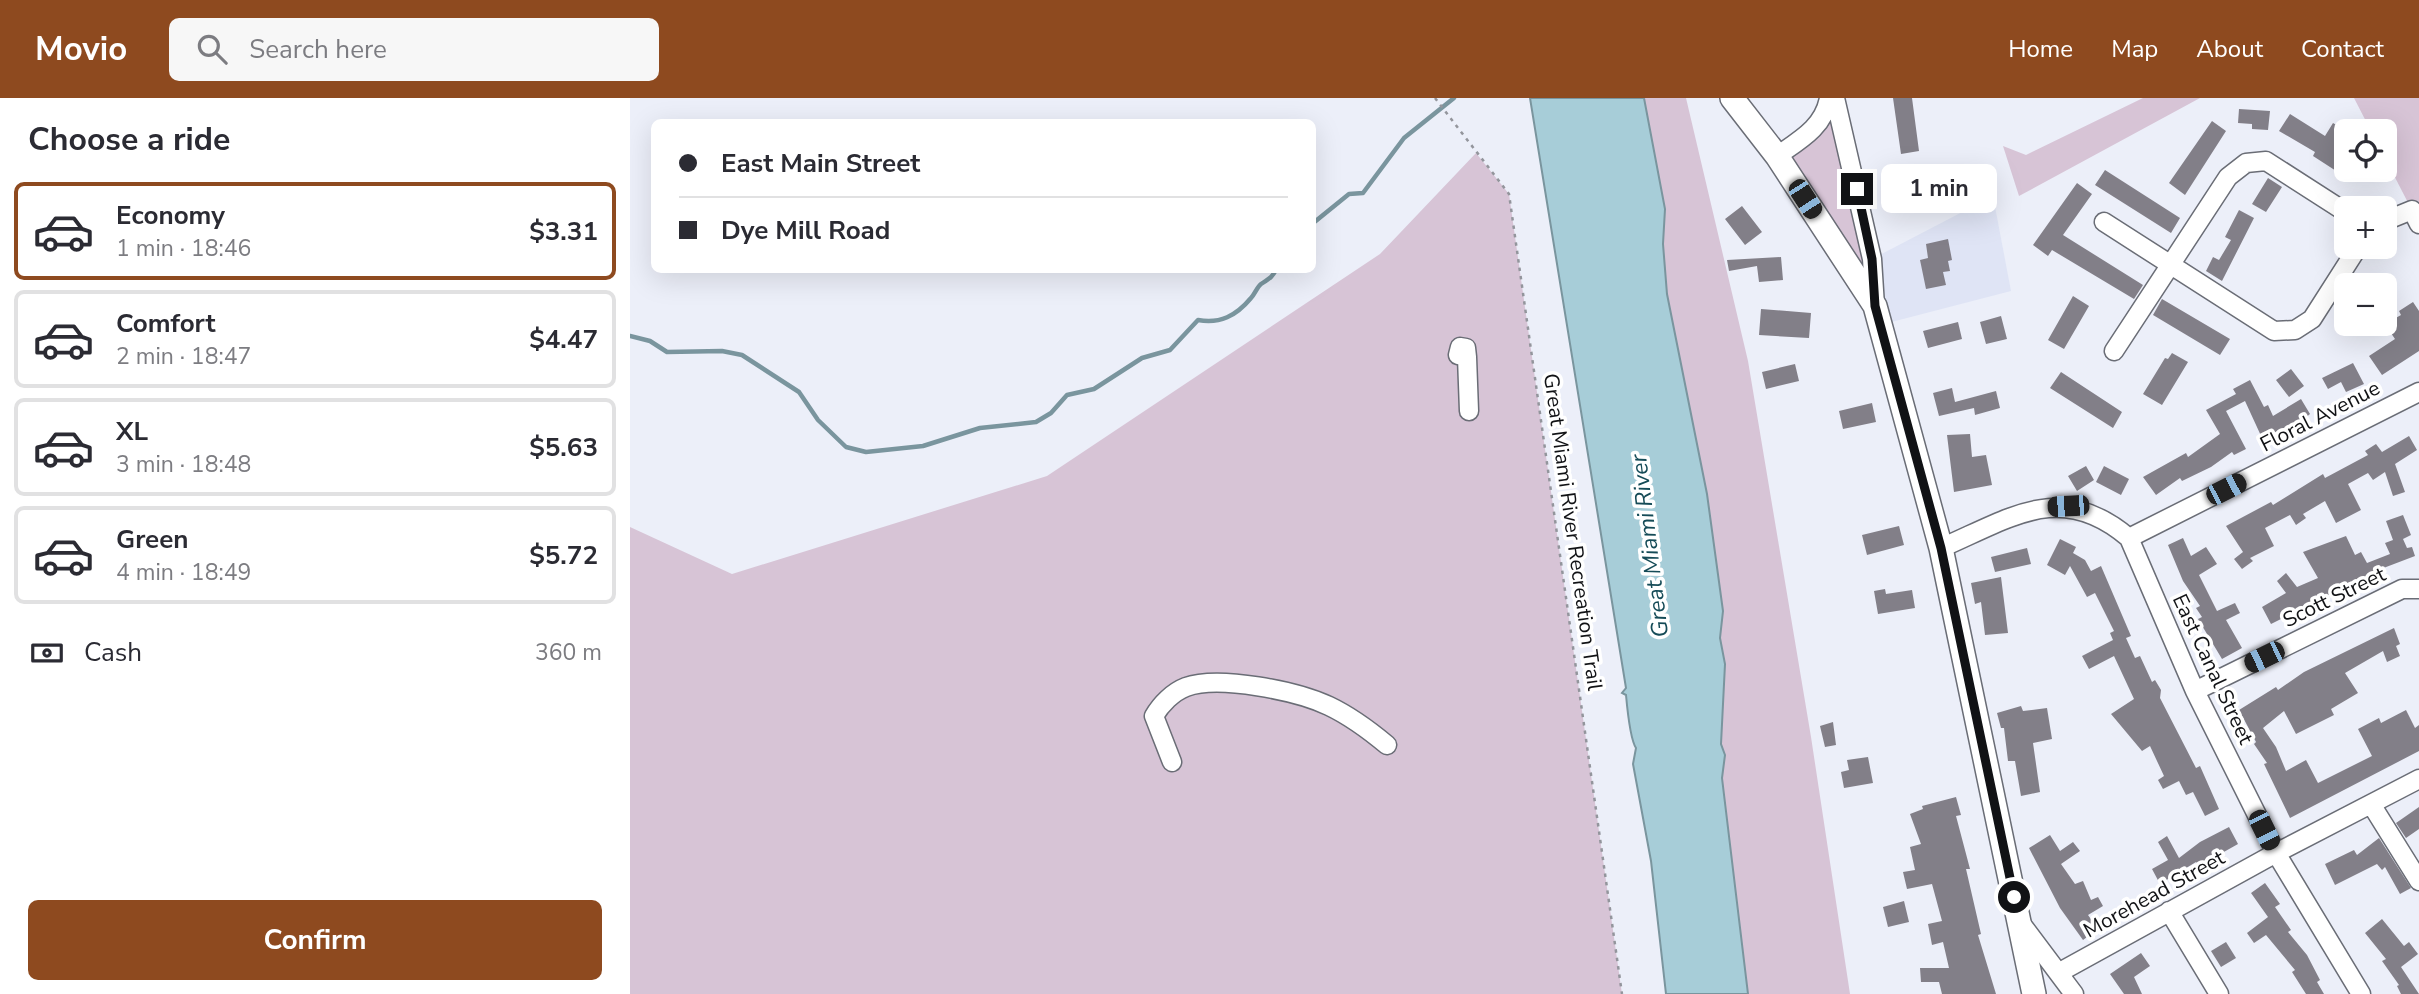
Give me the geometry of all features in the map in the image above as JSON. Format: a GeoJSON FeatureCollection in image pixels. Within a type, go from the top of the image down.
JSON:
{"type":"FeatureCollection","features":[{"type":"Feature","properties":{"kind":"main road"},"geometry":{"type":"LineString","coordinates":[[1732,98],[1777,156],[1875,306],[1941,548],[2034,994]]}},
{"type":"Feature","properties":{"kind":"street"},"geometry":{"type":"LineString","coordinates":[[1777,156],[1813,130],[1827,112],[1829,98]]}},
{"type":"Feature","properties":{"kind":"street"},"geometry":{"type":"LineString","coordinates":[[1835,98],[1872,259],[1875,306]]}},
{"type":"Feature","properties":{"kind":"street"},"geometry":{"type":"LineString","coordinates":[[2114,351],[2228,177],[2246,163],[2266,161],[2334,205]]}},
{"type":"Feature","properties":{"kind":"street"},"geometry":{"type":"LineString","coordinates":[[2397,219],[2416,217]]}},
{"type":"Feature","properties":{"kind":"street"},"geometry":{"type":"LineString","coordinates":[[2104,222],[2274,331],[2295,330],[2312,319],[2350,259]]}},
{"type":"Feature","properties":{"kind":"street"},"geometry":{"type":"LineString","coordinates":[[1466,357],[1469,411]]}},
{"type":"Feature","properties":{"kind":"street","name":"Floral Avenue"},"geometry":{"type":"LineString","coordinates":[[2129,538],[2419,392]]}},
{"type":"Feature","properties":{"kind":"street"},"geometry":{"type":"LineString","coordinates":[[1941,548],[2009,519],[2056,506],[2091,512],[2110,522],[2129,538]]}},
{"type":"Feature","properties":{"kind":"street","name":"East Canal Street"},"geometry":{"type":"LineString","coordinates":[[2129,538],[2195,691],[2276,853],[2361,994]]}},
{"type":"Feature","properties":{"kind":"street","name":"Scott Street"},"geometry":{"type":"LineString","coordinates":[[2195,691],[2402,589],[2419,589]]}},
{"type":"Feature","properties":{"kind":"street"},"geometry":{"type":"LineString","coordinates":[[1172,762],[1154,716],[1175,693],[1199,685],[1242,686],[1311,699],[1348,716],[1387,746]]}},
{"type":"Feature","properties":{"kind":"street","name":"Morehead Street"},"geometry":{"type":"LineString","coordinates":[[2060,972],[2276,853],[2419,779]]}},
{"type":"Feature","properties":{"kind":"street"},"geometry":{"type":"LineString","coordinates":[[2371,804],[2419,881]]}},
{"type":"Feature","properties":{"kind":"street"},"geometry":{"type":"LineString","coordinates":[[2169,911],[2219,994]]}},
{"type":"Feature","properties":{"kind":"street"},"geometry":{"type":"LineString","coordinates":[[2020,922],[2074,994]]}},
{"type":"Feature","properties":{"kind":"path","name":"Great Miami River Recreation Trail"},"geometry":{"type":"LineString","coordinates":[[1435,98],[1509,194],[1622,994]]}},
{"type":"Feature","properties":{"kind":"shaded area"},"geometry":{"type":"Polygon","coordinates":[[[1644,98],[1686,98],[1748,361],[1811,737],[1850,994],[1748,994],[1722,778],[1725,755],[1721,744],[1725,664],[1720,638],[1723,611],[1707,494],[1667,294],[1663,244],[1665,208],[1644,98]]]}},
{"type":"Feature","properties":{"kind":"shaded area"},"geometry":{"type":"Polygon","coordinates":[[[1829,98],[1875,306],[1777,156],[1829,98]]]}},
{"type":"Feature","properties":{"kind":"shaded area"},"geometry":{"type":"Polygon","coordinates":[[[2143,98],[2200,98],[2019,196],[2003,146],[2026,155],[2143,98]]]}},
{"type":"Feature","properties":{"kind":"shaded area"},"geometry":{"type":"Polygon","coordinates":[[[2354,98],[2419,98],[2419,224],[2397,181],[2397,119],[2365,119],[2354,98]]]}},
{"type":"Feature","properties":{"kind":"shaded area"},"geometry":{"type":"Polygon","coordinates":[[[1476,153],[1509,194],[1622,994],[630,994],[630,527],[732,574],[1047,476],[1380,254],[1476,153]]]}},
{"type":"Feature","properties":{"kind":"shaded area"},"geometry":{"type":"Polygon","coordinates":[[[1993,196],[2011,291],[1880,325],[1872,259],[1993,196]]]}},
{"type":"Feature","properties":{"kind":"water","name":"Great Miami River"},"geometry":{"type":"Polygon","coordinates":[[[1530,98],[1644,98],[1665,209],[1663,244],[1667,294],[1707,494],[1723,611],[1720,638],[1725,664],[1721,744],[1725,755],[1722,778],[1748,994],[1666,994],[1651,861],[1633,764],[1636,748],[1630,730],[1626,695],[1622,693],[1626,688],[1530,98]]]}},
{"type":"Feature","properties":{"kind":"building"},"geometry":{"type":"Polygon","coordinates":[[[1893,98],[1912,98],[1919,151],[1901,154],[1893,98]]]}},
{"type":"Feature","properties":{"kind":"building"},"geometry":{"type":"Polygon","coordinates":[[[2239,109],[2270,111],[2268,130],[2252,129],[2252,124],[2238,123],[2239,109]]]}},
{"type":"Feature","properties":{"kind":"building"},"geometry":{"type":"Polygon","coordinates":[[[2290,114],[2325,136],[2334,124],[2334,170],[2313,156],[2315,152],[2279,131],[2290,114]]]}},
{"type":"Feature","properties":{"kind":"building"},"geometry":{"type":"Polygon","coordinates":[[[2212,121],[2226,131],[2185,195],[2169,183],[2212,121]]]}},
{"type":"Feature","properties":{"kind":"building"},"geometry":{"type":"Polygon","coordinates":[[[1949,164],[1952,178],[1926,182],[1924,168],[1949,164]]]}},
{"type":"Feature","properties":{"kind":"building"},"geometry":{"type":"Polygon","coordinates":[[[2105,170],[2180,218],[2171,233],[2095,185],[2105,170]]]}},
{"type":"Feature","properties":{"kind":"building"},"geometry":{"type":"Polygon","coordinates":[[[2268,178],[2282,187],[2266,212],[2252,204],[2268,178]]]}},
{"type":"Feature","properties":{"kind":"building"},"geometry":{"type":"Polygon","coordinates":[[[1923,179],[1926,205],[1901,208],[1898,182],[1923,179]]]}},
{"type":"Feature","properties":{"kind":"building"},"geometry":{"type":"Polygon","coordinates":[[[2077,183],[2092,194],[2063,235],[2143,285],[2134,299],[2052,250],[2048,256],[2033,245],[2077,183]]]}},
{"type":"Feature","properties":{"kind":"building"},"geometry":{"type":"Polygon","coordinates":[[[1742,206],[1762,232],[1745,245],[1725,219],[1742,206]]]}},
{"type":"Feature","properties":{"kind":"building"},"geometry":{"type":"Polygon","coordinates":[[[2239,210],[2254,218],[2222,281],[2206,271],[2213,257],[2219,260],[2231,240],[2225,237],[2239,210]]]}},
{"type":"Feature","properties":{"kind":"building"},"geometry":{"type":"Polygon","coordinates":[[[1948,239],[1952,260],[1948,261],[1950,271],[1943,272],[1946,285],[1926,289],[1920,260],[1928,258],[1926,244],[1948,239]]]}},
{"type":"Feature","properties":{"kind":"building"},"geometry":{"type":"Polygon","coordinates":[[[1781,257],[1783,280],[1759,282],[1757,266],[1729,271],[1727,260],[1781,257]]]}},
{"type":"Feature","properties":{"kind":"building"},"geometry":{"type":"Polygon","coordinates":[[[2073,296],[2089,306],[2064,349],[2048,340],[2073,296]]]}},
{"type":"Feature","properties":{"kind":"building"},"geometry":{"type":"Polygon","coordinates":[[[2162,299],[2230,339],[2220,355],[2153,315],[2162,299]]]}},
{"type":"Feature","properties":{"kind":"building"},"geometry":{"type":"Polygon","coordinates":[[[2413,302],[2419,311],[2419,351],[2382,375],[2369,356],[2395,339],[2393,336],[2397,336],[2397,317],[2401,315],[2399,311],[2413,302]]]}},
{"type":"Feature","properties":{"kind":"building"},"geometry":{"type":"Polygon","coordinates":[[[1761,309],[1811,313],[1809,338],[1759,335],[1761,309]]]}},
{"type":"Feature","properties":{"kind":"building"},"geometry":{"type":"Polygon","coordinates":[[[2001,316],[2007,339],[1986,344],[1980,322],[2001,316]]]}},
{"type":"Feature","properties":{"kind":"building"},"geometry":{"type":"Polygon","coordinates":[[[1958,322],[1962,339],[1928,348],[1923,331],[1958,322]]]}},
{"type":"Feature","properties":{"kind":"building"},"geometry":{"type":"Polygon","coordinates":[[[2172,353],[2188,362],[2162,405],[2143,394],[2165,358],[2168,359],[2172,353]]]}},
{"type":"Feature","properties":{"kind":"building"},"geometry":{"type":"Polygon","coordinates":[[[2353,363],[2364,384],[2346,392],[2341,382],[2328,389],[2322,378],[2353,363]]]}},
{"type":"Feature","properties":{"kind":"building"},"geometry":{"type":"Polygon","coordinates":[[[1795,364],[1799,381],[1766,389],[1762,372],[1795,364]]]}},
{"type":"Feature","properties":{"kind":"building"},"geometry":{"type":"Polygon","coordinates":[[[2291,369],[2304,386],[2289,397],[2276,380],[2291,369]]]}},
{"type":"Feature","properties":{"kind":"building"},"geometry":{"type":"Polygon","coordinates":[[[2061,372],[2122,412],[2113,428],[2050,388],[2061,372]]]}},
{"type":"Feature","properties":{"kind":"building"},"geometry":{"type":"Polygon","coordinates":[[[2250,380],[2264,407],[2268,405],[2273,416],[2301,399],[2310,414],[2291,430],[2289,426],[2262,438],[2245,401],[2226,411],[2246,449],[2234,455],[2232,452],[2211,467],[2182,481],[2180,478],[2156,495],[2143,477],[2186,453],[2188,457],[2220,434],[2206,410],[2236,394],[2233,389],[2250,380]]]}},
{"type":"Feature","properties":{"kind":"building"},"geometry":{"type":"Polygon","coordinates":[[[1952,388],[1955,402],[1996,391],[2000,408],[1975,415],[1974,408],[1939,416],[1933,393],[1952,388]]]}},
{"type":"Feature","properties":{"kind":"building"},"geometry":{"type":"Polygon","coordinates":[[[1872,403],[1876,422],[1843,429],[1839,411],[1872,403]]]}},
{"type":"Feature","properties":{"kind":"building"},"geometry":{"type":"Polygon","coordinates":[[[1970,434],[1972,457],[1986,455],[1992,485],[1954,492],[1947,435],[1970,434]]]}},
{"type":"Feature","properties":{"kind":"building"},"geometry":{"type":"Polygon","coordinates":[[[2409,436],[2417,450],[2395,464],[2405,492],[2393,496],[2385,472],[2373,480],[2368,473],[2348,484],[2361,510],[2336,523],[2325,501],[2303,514],[2306,518],[2296,525],[2290,515],[2265,528],[2274,546],[2250,558],[2253,561],[2242,569],[2234,559],[2243,552],[2226,526],[2271,502],[2273,505],[2323,474],[2325,478],[2368,455],[2365,451],[2376,444],[2382,452],[2409,436]]]}},
{"type":"Feature","properties":{"kind":"building"},"geometry":{"type":"Polygon","coordinates":[[[2086,466],[2094,480],[2077,491],[2068,476],[2086,466]]]}},
{"type":"Feature","properties":{"kind":"building"},"geometry":{"type":"Polygon","coordinates":[[[2104,466],[2129,479],[2121,495],[2096,482],[2104,466]]]}},
{"type":"Feature","properties":{"kind":"building"},"geometry":{"type":"Polygon","coordinates":[[[2403,515],[2411,535],[2403,539],[2407,548],[2412,547],[2415,556],[2373,572],[2374,574],[2358,584],[2356,581],[2271,624],[2262,607],[2286,593],[2277,581],[2286,573],[2297,587],[2318,578],[2303,552],[2346,536],[2355,555],[2361,552],[2367,563],[2390,554],[2385,543],[2393,540],[2386,521],[2403,515]]]}},
{"type":"Feature","properties":{"kind":"building"},"geometry":{"type":"Polygon","coordinates":[[[1899,526],[1904,545],[1867,555],[1862,535],[1899,526]]]}},
{"type":"Feature","properties":{"kind":"building"},"geometry":{"type":"Polygon","coordinates":[[[2183,538],[2191,556],[2206,547],[2217,564],[2199,575],[2217,611],[2235,603],[2240,613],[2226,620],[2242,648],[2222,659],[2198,619],[2202,617],[2196,608],[2200,606],[2183,581],[2168,545],[2183,538]]]}},
{"type":"Feature","properties":{"kind":"building"},"geometry":{"type":"Polygon","coordinates":[[[2060,539],[2076,547],[2073,553],[2085,560],[2091,571],[2101,566],[2131,636],[2126,638],[2135,658],[2140,656],[2152,682],[2155,680],[2161,690],[2160,698],[2196,768],[2200,766],[2219,809],[2205,816],[2193,792],[2186,795],[2179,781],[2163,789],[2158,780],[2164,776],[2150,746],[2142,751],[2111,714],[2134,699],[2114,656],[2089,669],[2082,656],[2113,640],[2110,633],[2114,631],[2095,593],[2087,597],[2070,566],[2065,575],[2047,565],[2060,539]]]}},
{"type":"Feature","properties":{"kind":"building"},"geometry":{"type":"Polygon","coordinates":[[[2027,548],[2031,564],[1995,572],[1991,557],[2027,548]]]}},
{"type":"Feature","properties":{"kind":"building"},"geometry":{"type":"Polygon","coordinates":[[[2001,577],[2008,633],[1985,635],[1981,602],[1975,604],[1971,583],[2001,577]]]}},
{"type":"Feature","properties":{"kind":"building"},"geometry":{"type":"Polygon","coordinates":[[[1885,589],[1886,594],[1912,590],[1915,608],[1878,614],[1874,591],[1885,589]]]}},
{"type":"Feature","properties":{"kind":"building"},"geometry":{"type":"Polygon","coordinates":[[[2394,628],[2400,644],[2396,646],[2400,656],[2387,662],[2383,651],[2345,673],[2358,693],[2331,709],[2334,715],[2296,734],[2284,711],[2263,728],[2276,747],[2286,771],[2306,760],[2318,783],[2372,756],[2358,729],[2379,718],[2381,723],[2406,710],[2415,728],[2419,725],[2419,751],[2290,818],[2264,764],[2267,763],[2254,744],[2256,742],[2239,710],[2276,687],[2278,690],[2304,672],[2394,628]]]}},
{"type":"Feature","properties":{"kind":"building"},"geometry":{"type":"Polygon","coordinates":[[[2021,706],[2023,711],[2047,708],[2052,739],[2033,743],[2040,792],[2021,796],[2015,761],[2008,761],[2004,728],[2001,728],[1997,713],[2021,706]]]}},
{"type":"Feature","properties":{"kind":"building"},"geometry":{"type":"Polygon","coordinates":[[[1833,722],[1836,745],[1825,747],[1820,726],[1833,722]]]}},
{"type":"Feature","properties":{"kind":"building"},"geometry":{"type":"Polygon","coordinates":[[[1868,757],[1873,783],[1844,788],[1841,772],[1849,770],[1847,760],[1868,757]]]}},
{"type":"Feature","properties":{"kind":"building"},"geometry":{"type":"Polygon","coordinates":[[[1956,797],[1961,815],[1956,816],[1970,869],[1966,869],[1981,934],[1978,935],[1996,994],[1942,994],[1939,982],[1921,982],[1920,968],[1949,968],[1943,942],[1932,945],[1928,924],[1942,921],[1932,884],[1907,889],[1903,872],[1915,870],[1910,847],[1921,844],[1910,814],[1923,809],[1922,806],[1956,797]]]}},
{"type":"Feature","properties":{"kind":"building"},"geometry":{"type":"Polygon","coordinates":[[[2419,807],[2419,829],[2406,838],[2396,823],[2419,807]]]}},
{"type":"Feature","properties":{"kind":"building"},"geometry":{"type":"Polygon","coordinates":[[[2229,827],[2238,844],[2222,853],[2221,850],[2200,867],[2196,862],[2160,884],[2152,869],[2168,860],[2158,842],[2167,836],[2179,858],[2200,842],[2229,827]]]}},
{"type":"Feature","properties":{"kind":"building"},"geometry":{"type":"Polygon","coordinates":[[[2050,835],[2060,851],[2073,842],[2080,851],[2061,864],[2075,884],[2083,881],[2091,900],[2098,897],[2103,906],[2088,915],[2098,929],[2083,940],[2060,908],[2029,848],[2050,835]]]}},
{"type":"Feature","properties":{"kind":"building"},"geometry":{"type":"Polygon","coordinates":[[[2379,838],[2411,888],[2400,894],[2385,867],[2382,870],[2377,864],[2335,885],[2325,864],[2354,850],[2357,855],[2379,838]]]}},
{"type":"Feature","properties":{"kind":"building"},"geometry":{"type":"Polygon","coordinates":[[[2265,883],[2280,904],[2275,907],[2291,930],[2288,932],[2307,955],[2324,994],[2306,994],[2292,972],[2295,970],[2266,935],[2254,943],[2247,933],[2268,917],[2251,893],[2265,883]]]}},
{"type":"Feature","properties":{"kind":"building"},"geometry":{"type":"Polygon","coordinates":[[[1904,901],[1909,922],[1888,927],[1883,907],[1904,901]]]}},
{"type":"Feature","properties":{"kind":"building"},"geometry":{"type":"Polygon","coordinates":[[[2382,919],[2404,946],[2409,942],[2418,954],[2401,967],[2419,994],[2401,994],[2397,986],[2399,985],[2382,961],[2386,959],[2365,933],[2382,919]]]}},
{"type":"Feature","properties":{"kind":"building"},"geometry":{"type":"Polygon","coordinates":[[[2226,942],[2236,958],[2221,967],[2211,951],[2226,942]]]}},
{"type":"Feature","properties":{"kind":"building"},"geometry":{"type":"Polygon","coordinates":[[[2141,953],[2150,966],[2134,977],[2142,994],[2124,994],[2110,974],[2141,953]]]}},
{"type":"Feature","properties":{"kind":"waterway"},"geometry":{"type":"LineString","coordinates":[[1316,221],[1349,194],[1363,193],[1404,138],[1454,98]]}},
{"type":"Feature","properties":{"kind":"waterway"},"geometry":{"type":"LineString","coordinates":[[630,336],[650,341],[667,352],[722,351],[742,355],[799,392],[818,420],[846,447],[866,452],[923,446],[980,428],[1036,422],[1051,413],[1067,395],[1094,389],[1142,358],[1170,350],[1198,320],[1220,320],[1233,314],[1274,273]]}},
{"type":"Feature","properties":{"kind":"route"},"geometry":{"type":"LineString","coordinates":[[1857,189],[1872,259],[1875,306],[1941,548],[2014,897]]}}]}
